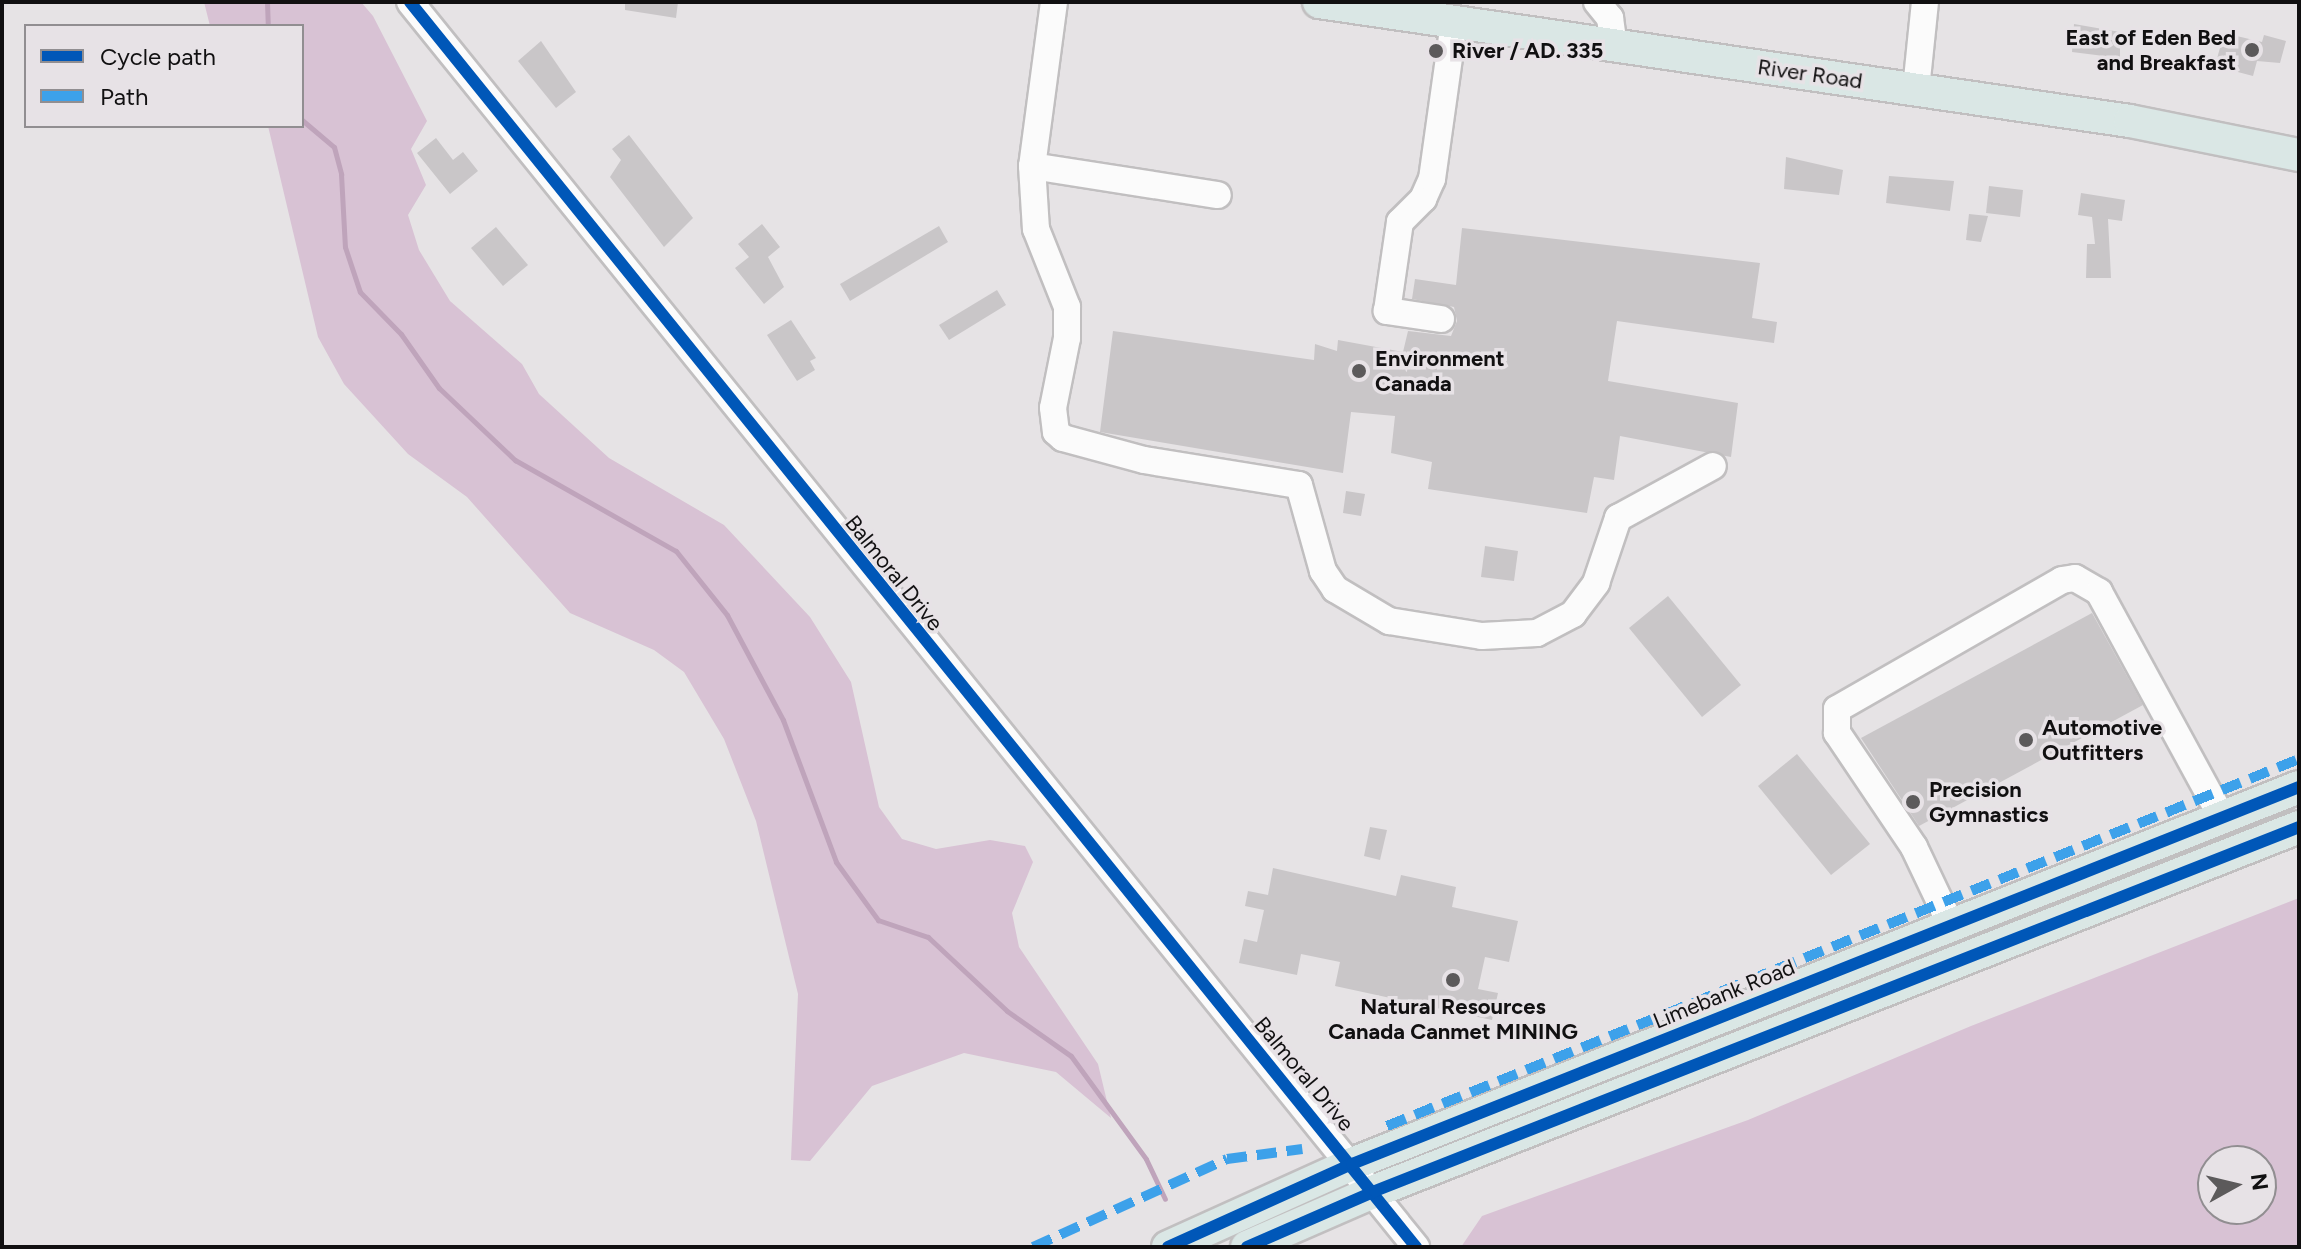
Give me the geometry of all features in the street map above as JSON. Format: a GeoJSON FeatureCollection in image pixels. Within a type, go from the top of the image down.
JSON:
{"type":"FeatureCollection","features":[{"type":"Feature","properties":{"kind":"main road","name":"River Road"},"geometry":{"type":"LineString","coordinates":[[1319,2],[2130,121],[2299,155]]}},
{"type":"Feature","properties":{"kind":"main road","name":"Limebank Road"},"geometry":{"type":"LineString","coordinates":[[1168,1247],[1352,1164],[2299,787]]}},
{"type":"Feature","properties":{"kind":"main road"},"geometry":{"type":"LineString","coordinates":[[1247,1247],[1375,1191],[2299,827]]}},
{"type":"Feature","properties":{"kind":"street","name":"Balmoral Drive"},"geometry":{"type":"LineString","coordinates":[[410,2],[773,456],[1375,1191],[1416,1247]]}},
{"type":"Feature","properties":{"kind":"street"},"geometry":{"type":"LineString","coordinates":[[1054,2],[1032,166],[1036,229],[1067,307],[1067,338],[1053,408],[1056,432],[1079,444],[1144,460],[1299,485],[1323,571],[1358,607],[1389,621],[1482,636],[1549,629],[1584,604],[1618,518],[1713,466]]}},
{"type":"Feature","properties":{"kind":"street"},"geometry":{"type":"LineString","coordinates":[[1597,2],[1610,18],[1614,46]]}},
{"type":"Feature","properties":{"kind":"street"},"geometry":{"type":"LineString","coordinates":[[1916,89],[1925,2]]}},
{"type":"Feature","properties":{"kind":"street"},"geometry":{"type":"LineString","coordinates":[[1441,319],[1387,311],[1400,222],[1423,199],[1432,179],[1454,23]]}},
{"type":"Feature","properties":{"kind":"street"},"geometry":{"type":"LineString","coordinates":[[1032,166],[1218,195]]}},
{"type":"Feature","properties":{"kind":"street"},"geometry":{"type":"LineString","coordinates":[[1951,925],[1914,847],[1837,733],[1837,709],[2062,580],[2075,578],[2099,592],[2222,818]]}},
{"type":"Feature","properties":{"kind":"shaded area"},"geometry":{"type":"Polygon","coordinates":[[[204,2],[361,2],[373,16],[427,121],[411,149],[426,185],[408,215],[419,250],[450,301],[522,364],[539,394],[609,458],[724,525],[810,617],[851,682],[879,807],[902,839],[936,849],[990,840],[1025,846],[1033,862],[1012,913],[1019,947],[1098,1064],[1111,1118],[1056,1072],[964,1053],[872,1086],[810,1161],[791,1160],[798,994],[756,821],[724,739],[684,672],[654,650],[570,613],[467,497],[408,454],[344,384],[318,337],[268,128],[304,128],[304,24],[210,24],[204,2]]]}},
{"type":"Feature","properties":{"kind":"shaded area"},"geometry":{"type":"Polygon","coordinates":[[[2299,898],[2299,1247],[1461,1247],[1482,1216],[1748,1120],[1971,1026],[2299,898]]]}},
{"type":"Feature","properties":{"kind":"building"},"geometry":{"type":"Polygon","coordinates":[[[625,2],[678,2],[676,18],[625,10],[625,2]]]}},
{"type":"Feature","properties":{"kind":"building"},"geometry":{"type":"Polygon","coordinates":[[[2074,24],[2120,32],[2120,58],[2072,52],[2074,24]]]}},
{"type":"Feature","properties":{"kind":"building","name":"East of Eden Bed and Breakfast"},"geometry":{"type":"Polygon","coordinates":[[[2224,33],[2262,42],[2264,35],[2286,41],[2280,63],[2257,61],[2253,76],[2215,66],[2224,33]]]}},
{"type":"Feature","properties":{"kind":"building"},"geometry":{"type":"Polygon","coordinates":[[[541,41],[576,92],[556,108],[518,61],[541,41]]]}},
{"type":"Feature","properties":{"kind":"building"},"geometry":{"type":"Polygon","coordinates":[[[629,135],[693,218],[664,247],[610,177],[621,160],[612,149],[629,135]]]}},
{"type":"Feature","properties":{"kind":"building"},"geometry":{"type":"Polygon","coordinates":[[[436,138],[453,160],[463,152],[478,171],[450,194],[417,153],[436,138]]]}},
{"type":"Feature","properties":{"kind":"building"},"geometry":{"type":"Polygon","coordinates":[[[1786,157],[1843,170],[1839,195],[1784,189],[1786,157]]]}},
{"type":"Feature","properties":{"kind":"building"},"geometry":{"type":"Polygon","coordinates":[[[1889,176],[1954,181],[1950,211],[1886,203],[1889,176]]]}},
{"type":"Feature","properties":{"kind":"building"},"geometry":{"type":"Polygon","coordinates":[[[1989,186],[2023,190],[2020,217],[1986,213],[1989,186]]]}},
{"type":"Feature","properties":{"kind":"building"},"geometry":{"type":"Polygon","coordinates":[[[2081,193],[2125,200],[2122,221],[2108,219],[2111,278],[2086,278],[2087,244],[2095,244],[2092,217],[2078,215],[2081,193]]]}},
{"type":"Feature","properties":{"kind":"building"},"geometry":{"type":"Polygon","coordinates":[[[1969,214],[1988,216],[1981,242],[1966,240],[1969,214]]]}},
{"type":"Feature","properties":{"kind":"building"},"geometry":{"type":"Polygon","coordinates":[[[762,224],[780,247],[768,257],[784,287],[764,304],[735,268],[749,257],[738,244],[762,224]]]}},
{"type":"Feature","properties":{"kind":"building"},"geometry":{"type":"Polygon","coordinates":[[[939,226],[948,242],[850,301],[840,284],[939,226]]]}},
{"type":"Feature","properties":{"kind":"building"},"geometry":{"type":"Polygon","coordinates":[[[496,227],[528,265],[503,286],[471,248],[496,227]]]}},
{"type":"Feature","properties":{"kind":"building","name":"Environment Canada"},"geometry":{"type":"Polygon","coordinates":[[[1462,228],[1760,263],[1752,318],[1777,322],[1774,343],[1617,321],[1608,381],[1738,403],[1731,457],[1620,436],[1614,480],[1594,477],[1587,513],[1428,489],[1432,462],[1391,453],[1395,416],[1351,412],[1343,473],[1100,432],[1113,331],[1314,360],[1315,344],[1337,351],[1338,340],[1403,352],[1408,331],[1451,336],[1457,321],[1454,307],[1412,299],[1415,279],[1456,285],[1462,228]]]}},
{"type":"Feature","properties":{"kind":"building"},"geometry":{"type":"Polygon","coordinates":[[[997,290],[1006,305],[949,340],[939,325],[997,290]]]}},
{"type":"Feature","properties":{"kind":"building"},"geometry":{"type":"Polygon","coordinates":[[[791,320],[816,358],[810,361],[815,370],[797,381],[767,335],[791,320]]]}},
{"type":"Feature","properties":{"kind":"building"},"geometry":{"type":"Polygon","coordinates":[[[1346,491],[1365,494],[1361,516],[1343,513],[1346,491]]]}},
{"type":"Feature","properties":{"kind":"building"},"geometry":{"type":"Polygon","coordinates":[[[1485,546],[1518,551],[1514,581],[1481,577],[1485,546]]]}},
{"type":"Feature","properties":{"kind":"building"},"geometry":{"type":"Polygon","coordinates":[[[1668,596],[1741,685],[1702,717],[1629,628],[1668,596]]]}},
{"type":"Feature","properties":{"kind":"building"},"geometry":{"type":"Polygon","coordinates":[[[2092,613],[2143,705],[1919,826],[1861,738],[2092,613]]]}},
{"type":"Feature","properties":{"kind":"building"},"geometry":{"type":"Polygon","coordinates":[[[1797,754],[1870,844],[1831,875],[1758,786],[1797,754]]]}},
{"type":"Feature","properties":{"kind":"building"},"geometry":{"type":"Polygon","coordinates":[[[1370,827],[1387,830],[1380,860],[1364,856],[1370,827]]]}},
{"type":"Feature","properties":{"kind":"building"},"geometry":{"type":"Polygon","coordinates":[[[1273,868],[1396,896],[1401,875],[1456,887],[1452,907],[1518,921],[1509,962],[1485,957],[1478,989],[1498,993],[1492,1020],[1335,986],[1340,962],[1301,954],[1297,975],[1239,963],[1244,939],[1257,942],[1264,910],[1245,906],[1248,891],[1268,895],[1273,868]]]}},
{"type":"Feature","properties":{"kind":"waterway"},"geometry":{"type":"LineString","coordinates":[[267,2],[268,24]]}},
{"type":"Feature","properties":{"kind":"waterway"},"geometry":{"type":"LineString","coordinates":[[304,122],[334,147],[341,174],[345,247],[360,292],[401,334],[439,388],[515,460],[676,551],[727,615],[783,720],[836,862],[878,920],[928,937],[1007,1011],[1071,1056],[1146,1159],[1165,1199]]}},
{"type":"Feature","properties":{"kind":"marked path"},"geometry":{"type":"LineString","coordinates":[[1387,1126],[2299,759]]}},
{"type":"Feature","properties":{"kind":"marked path"},"geometry":{"type":"LineString","coordinates":[[1033,1247],[1227,1159],[1302,1149]]}},
{"type":"Feature","properties":{"kind":"cycle path"},"geometry":{"type":"LineString","coordinates":[[410,2],[1416,1247]]}},
{"type":"Feature","properties":{"kind":"cycle path"},"geometry":{"type":"LineString","coordinates":[[1168,1247],[1352,1164],[2299,787]]}},
{"type":"Feature","properties":{"kind":"cycle path"},"geometry":{"type":"LineString","coordinates":[[1247,1247],[1375,1191],[2299,827]]}},
{"type":"Feature","properties":{"kind":"place","name":"East of Eden Bed and Breakfast"},"geometry":{"type":"Point","coordinates":[2252,50]}},
{"type":"Feature","properties":{"kind":"place","name":"River / AD. 335"},"geometry":{"type":"Point","coordinates":[1436,51]}},
{"type":"Feature","properties":{"kind":"place","name":"Environment Canada"},"geometry":{"type":"Point","coordinates":[1359,371]}},
{"type":"Feature","properties":{"kind":"place","name":"Automotive Outfitters"},"geometry":{"type":"Point","coordinates":[2026,740]}},
{"type":"Feature","properties":{"kind":"place","name":"Precision Gymnastics"},"geometry":{"type":"Point","coordinates":[1913,802]}},
{"type":"Feature","properties":{"kind":"place","name":"Natural Resources Canada Canmet MINING"},"geometry":{"type":"Point","coordinates":[1453,980]}}]}
